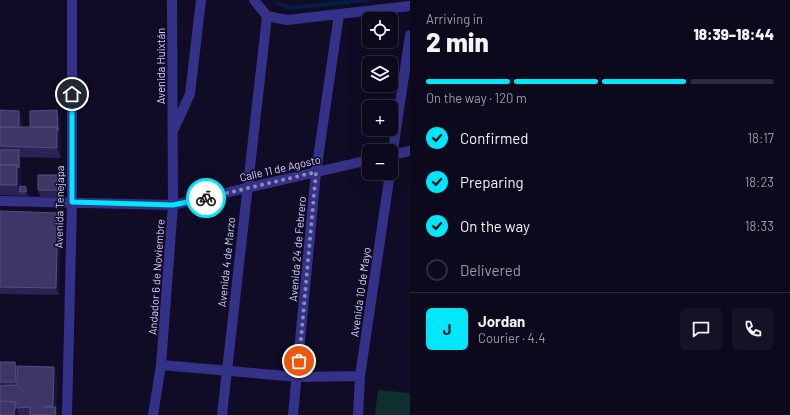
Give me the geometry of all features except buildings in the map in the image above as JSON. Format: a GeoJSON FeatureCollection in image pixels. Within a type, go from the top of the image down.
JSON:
{"type":"FeatureCollection","features":[{"type":"Feature","properties":{"kind":"street","name":"Avenida Tenejapa"},"geometry":{"type":"LineString","coordinates":[[67,415],[72,202],[72,0]]}},
{"type":"Feature","properties":{"kind":"street","name":"Avenida Huixtán"},"geometry":{"type":"LineString","coordinates":[[172,0],[172,132]]}},
{"type":"Feature","properties":{"kind":"street","name":"Andador 6 de Noviembre"},"geometry":{"type":"LineString","coordinates":[[153,415],[161,365],[173,205],[172,132],[190,94],[201,0]]}},
{"type":"Feature","properties":{"kind":"street"},"geometry":{"type":"LineString","coordinates":[[254,0],[267,16],[288,20],[410,6]]}},
{"type":"Feature","properties":{"kind":"street","name":"Avenida 24 de Febrero"},"geometry":{"type":"LineString","coordinates":[[293,415],[298,377],[316,172],[339,14]]}},
{"type":"Feature","properties":{"kind":"street","name":"Avenida 4 de Marzo"},"geometry":{"type":"LineString","coordinates":[[222,415],[246,188],[267,16]]}},
{"type":"Feature","properties":{"kind":"street"},"geometry":{"type":"LineString","coordinates":[[393,144],[410,35]]}},
{"type":"Feature","properties":{"kind":"street"},"geometry":{"type":"LineString","coordinates":[[398,155],[410,151]]}},
{"type":"Feature","properties":{"kind":"street","name":"Calle 11 de Agosto"},"geometry":{"type":"LineString","coordinates":[[0,201],[173,205],[362,162]]}},
{"type":"Feature","properties":{"kind":"street","name":"Avenida 10 de Mayo"},"geometry":{"type":"LineString","coordinates":[[358,415],[360,376],[389,180]]}},
{"type":"Feature","properties":{"kind":"street"},"geometry":{"type":"LineString","coordinates":[[161,365],[298,377],[360,376]]}},
{"type":"Feature","properties":{"kind":"green space"},"geometry":{"type":"Polygon","coordinates":[[[378,390],[410,393],[410,415],[375,415],[378,390]]]}},
{"type":"Feature","properties":{"kind":"waterway"},"geometry":{"type":"LineString","coordinates":[[278,3],[289,8],[368,0]]}},
{"type":"Feature","properties":{"kind":"way so far"},"geometry":{"type":"LineString","coordinates":[[206,198],[316,172],[299,361]]}},
{"type":"Feature","properties":{"kind":"route"},"geometry":{"type":"LineString","coordinates":[[72,94],[72,202],[173,205],[206,198]]}}]}
